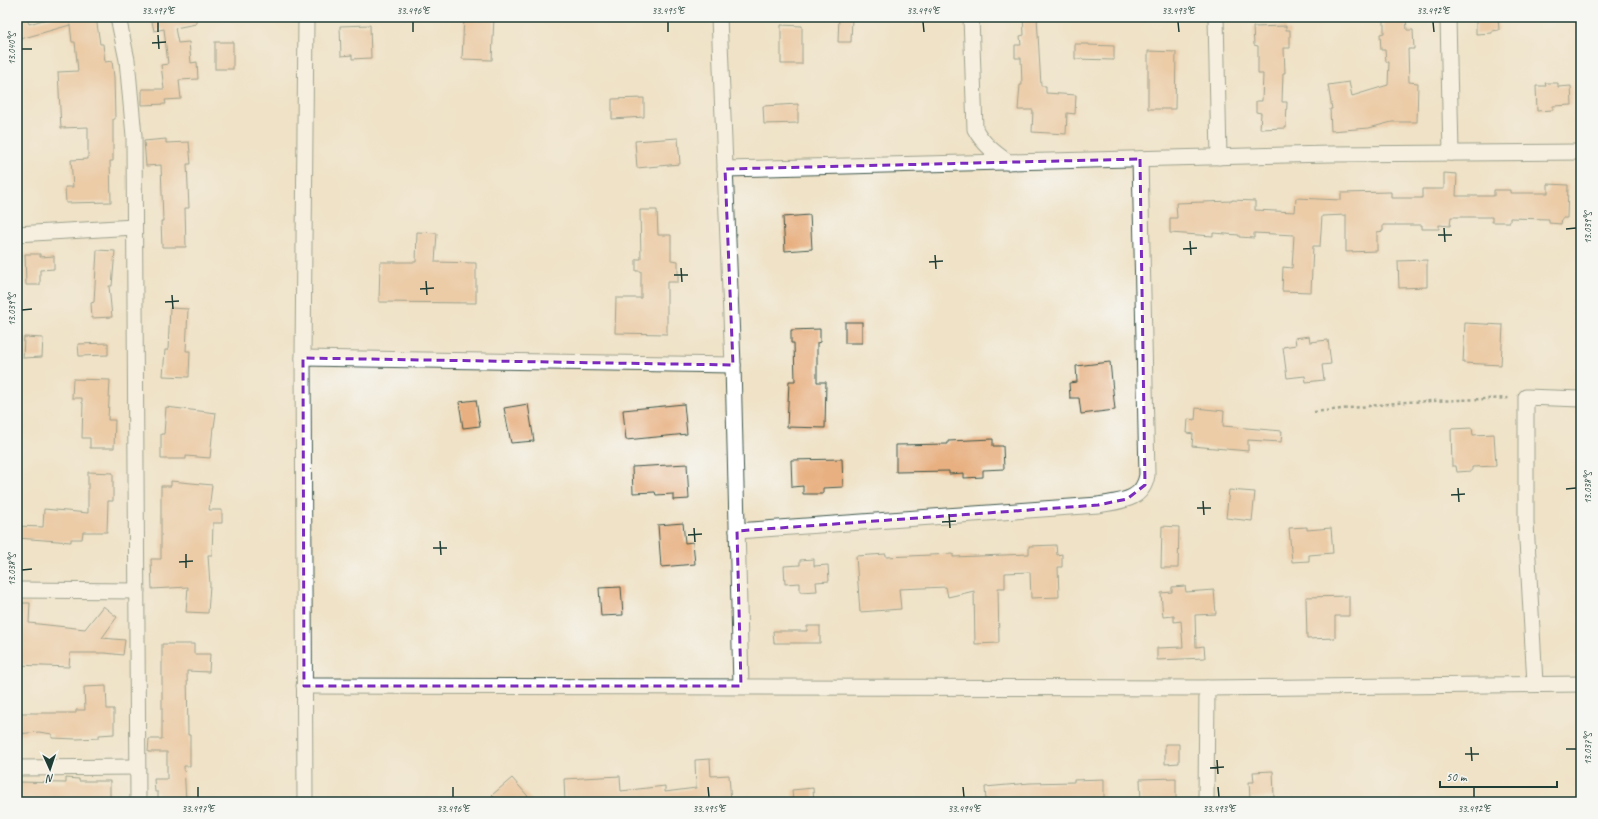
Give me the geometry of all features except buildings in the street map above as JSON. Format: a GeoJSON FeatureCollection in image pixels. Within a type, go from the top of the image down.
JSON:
{"type":"FeatureCollection","features":[{"type":"Feature","properties":{"kind":"street"},"geometry":{"type":"LineString","coordinates":[[118,17],[128,60],[134,136],[138,802]]}},
{"type":"Feature","properties":{"kind":"street"},"geometry":{"type":"LineString","coordinates":[[305,802],[303,358],[306,17]]}},
{"type":"Feature","properties":{"kind":"street"},"geometry":{"type":"LineString","coordinates":[[719,17],[733,365],[741,686]]}},
{"type":"Feature","properties":{"kind":"street"},"geometry":{"type":"LineString","coordinates":[[971,17],[975,129],[981,139],[991,150],[1008,162]]}},
{"type":"Feature","properties":{"kind":"street"},"geometry":{"type":"LineString","coordinates":[[1216,17],[1219,157]]}},
{"type":"Feature","properties":{"kind":"street"},"geometry":{"type":"LineString","coordinates":[[1448,17],[1451,153]]}},
{"type":"Feature","properties":{"kind":"street"},"geometry":{"type":"LineString","coordinates":[[725,169],[1219,157],[1581,152]]}},
{"type":"Feature","properties":{"kind":"street"},"geometry":{"type":"LineString","coordinates":[[737,531],[1098,505],[1127,499],[1140,492],[1145,485],[1147,475],[1140,159]]}},
{"type":"Feature","properties":{"kind":"street"},"geometry":{"type":"LineString","coordinates":[[17,234],[134,228]]}},
{"type":"Feature","properties":{"kind":"street"},"geometry":{"type":"LineString","coordinates":[[303,358],[733,365]]}},
{"type":"Feature","properties":{"kind":"street"},"geometry":{"type":"LineString","coordinates":[[1535,683],[1526,522],[1526,397],[1581,399]]}},
{"type":"Feature","properties":{"kind":"street"},"geometry":{"type":"LineString","coordinates":[[17,590],[137,591]]}},
{"type":"Feature","properties":{"kind":"street"},"geometry":{"type":"LineString","coordinates":[[304,686],[1207,688],[1535,683],[1581,684]]}},
{"type":"Feature","properties":{"kind":"street"},"geometry":{"type":"LineString","coordinates":[[1206,802],[1207,688]]}},
{"type":"Feature","properties":{"kind":"street"},"geometry":{"type":"LineString","coordinates":[[17,768],[137,766]]}},
{"type":"Feature","properties":{"kind":"path"},"geometry":{"type":"LineString","coordinates":[[1314,412],[1406,402],[1526,397]]}},
{"type":"Feature","properties":{"kind":"highlighted area"},"geometry":{"type":"Polygon","coordinates":[[[1140,159],[1145,485],[1127,499],[1098,505],[737,531],[741,686],[304,686],[303,358],[733,365],[725,169],[1140,159]]]}}]}
